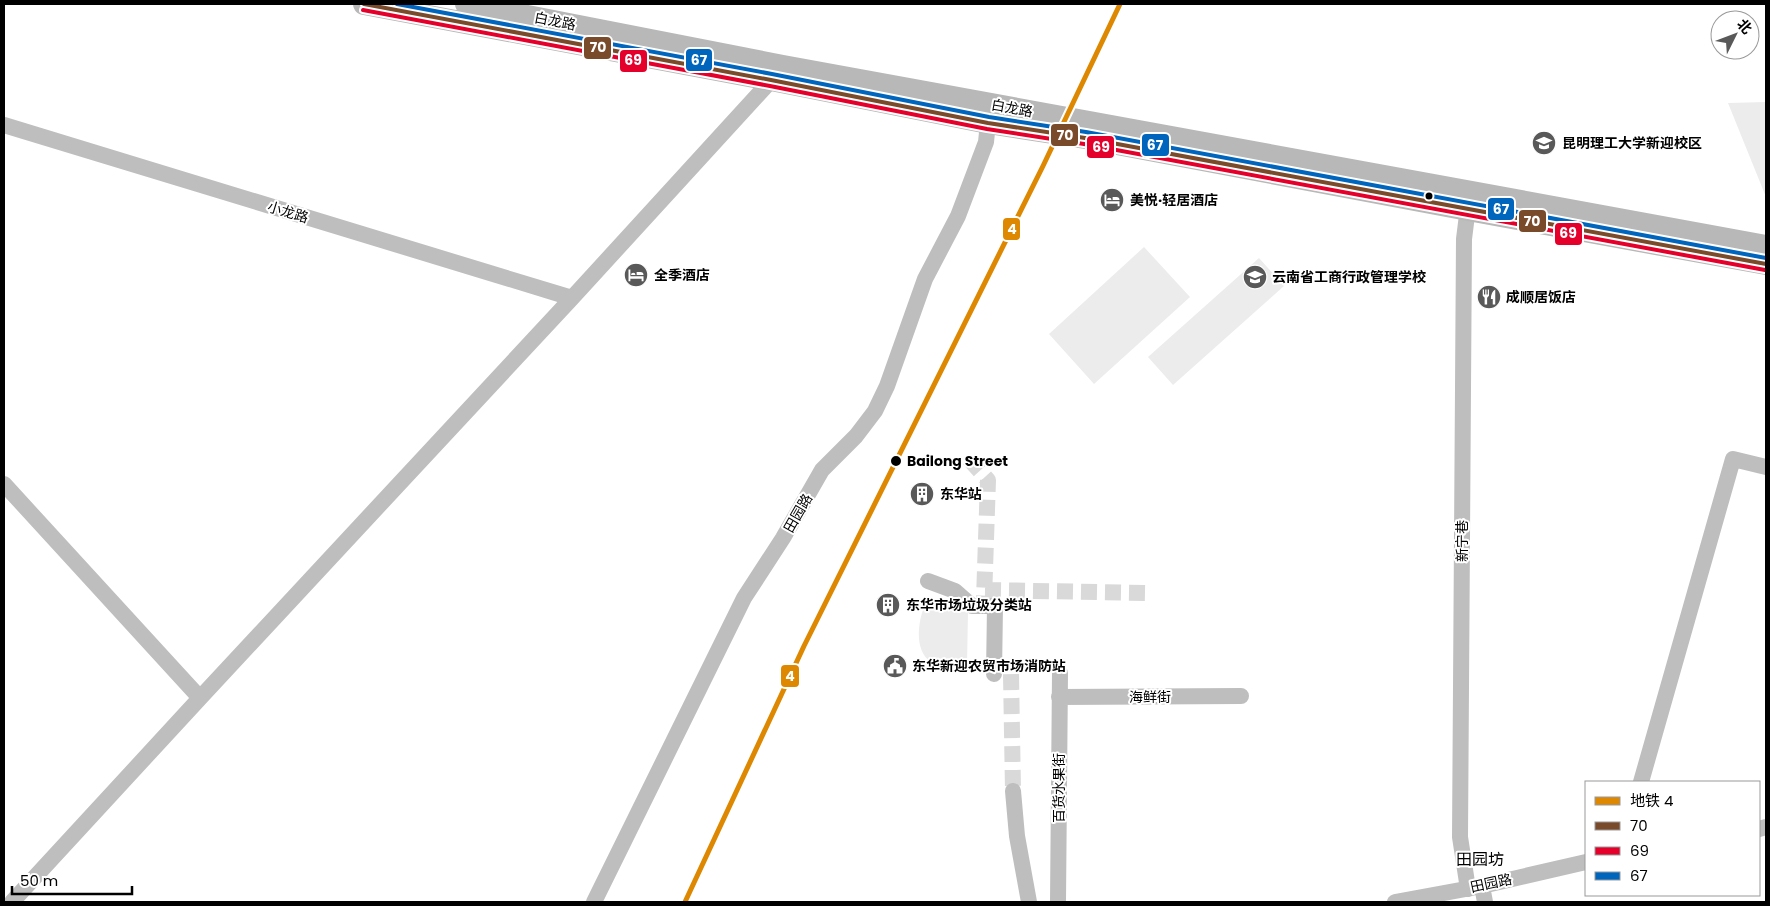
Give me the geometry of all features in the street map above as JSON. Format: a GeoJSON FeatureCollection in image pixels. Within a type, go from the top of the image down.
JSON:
{"type":"FeatureCollection","features":[{"type":"Feature","properties":{"kind":"main road","name":"白龙路"},"geometry":{"type":"LineString","coordinates":[[364,4],[777,73],[1469,201],[1766,264]]}},
{"type":"Feature","properties":{"kind":"main road","name":"白龙路"},"geometry":{"type":"LineString","coordinates":[[466,4],[777,73],[988,123],[1469,201],[1766,246]]}},
{"type":"Feature","properties":{"kind":"street"},"geometry":{"type":"LineString","coordinates":[[12,902],[572,298],[777,73]]}},
{"type":"Feature","properties":{"kind":"street","name":"田园路"},"geometry":{"type":"LineString","coordinates":[[594,902],[744,598],[783,538],[822,470],[856,436],[875,411],[887,386],[925,279],[958,216],[986,142],[988,123]]}},
{"type":"Feature","properties":{"kind":"street","name":"小龙路"},"geometry":{"type":"LineString","coordinates":[[4,125],[572,298]]}},
{"type":"Feature","properties":{"kind":"street","name":"新宁巷"},"geometry":{"type":"LineString","coordinates":[[1469,201],[1464,248],[1460,837],[1478,892]]}},
{"type":"Feature","properties":{"kind":"street"},"geometry":{"type":"LineString","coordinates":[[1641,781],[1732,459],[1766,467]]}},
{"type":"Feature","properties":{"kind":"street"},"geometry":{"type":"LineString","coordinates":[[4,484],[200,698]]}},
{"type":"Feature","properties":{"kind":"street"},"geometry":{"type":"LineString","coordinates":[[928,581],[955,591],[972,606],[995,606],[994,674]]}},
{"type":"Feature","properties":{"kind":"street","name":"百货水果街"},"geometry":{"type":"LineString","coordinates":[[1058,902],[1060,673]]}},
{"type":"Feature","properties":{"kind":"street","name":"海鲜街"},"geometry":{"type":"LineString","coordinates":[[1059,698],[1241,696]]}},
{"type":"Feature","properties":{"kind":"street"},"geometry":{"type":"LineString","coordinates":[[1013,792],[1016,836],[1029,902]]}},
{"type":"Feature","properties":{"kind":"street","name":"田园路"},"geometry":{"type":"LineString","coordinates":[[1395,902],[1478,892],[1585,862]]}},
{"type":"Feature","properties":{"kind":"shaded area"},"geometry":{"type":"Polygon","coordinates":[[[1766,102],[1766,197],[1728,103],[1766,102]]]}},
{"type":"Feature","properties":{"kind":"shaded area"},"geometry":{"type":"Polygon","coordinates":[[[1144,247],[1190,297],[1094,384],[1049,334],[1144,247]]]}},
{"type":"Feature","properties":{"kind":"shaded area"},"geometry":{"type":"Polygon","coordinates":[[[1259,258],[1284,286],[1173,385],[1148,357],[1259,258]]]}},
{"type":"Feature","properties":{"kind":"shaded area"},"geometry":{"type":"Polygon","coordinates":[[[924,607],[968,612],[967,665],[939,665],[931,662],[926,657],[922,651],[919,636],[920,621],[924,607]]]}},
{"type":"Feature","properties":{"kind":"tunnel"},"geometry":{"type":"LineString","coordinates":[[969,459],[988,480],[984,599]]}},
{"type":"Feature","properties":{"kind":"tunnel"},"geometry":{"type":"LineString","coordinates":[[985,590],[1149,593]]}},
{"type":"Feature","properties":{"kind":"tunnel"},"geometry":{"type":"LineString","coordinates":[[1011,674],[1013,791]]}},
{"type":"Feature","properties":{"kind":"metro line","name":"4"},"geometry":{"type":"LineString","coordinates":[[685,902],[804,646],[1043,166],[1120,4]]}},
{"type":"Feature","properties":{"kind":"transit line","name":"70"},"geometry":{"type":"LineString","coordinates":[[364,4],[771,80],[988,123],[1085,138],[1766,264]]}},
{"type":"Feature","properties":{"kind":"transit line","name":"67"},"geometry":{"type":"LineString","coordinates":[[397,4],[772,74],[989,117],[1086,132],[1766,258]]}},
{"type":"Feature","properties":{"kind":"transit line","name":"69"},"geometry":{"type":"LineString","coordinates":[[363,10],[770,86],[987,129],[1084,144],[1765,270]]}},
{"type":"Feature","properties":{"kind":"place","name":"昆明理工大学新迎校区"},"geometry":{"type":"Point","coordinates":[1544,143]}},
{"type":"Feature","properties":{"kind":"place","name":"美悦·轻居酒店"},"geometry":{"type":"Point","coordinates":[1112,200]}},
{"type":"Feature","properties":{"kind":"place","name":"全季酒店"},"geometry":{"type":"Point","coordinates":[636,275]}},
{"type":"Feature","properties":{"kind":"place","name":"云南省工商行政管理学校"},"geometry":{"type":"Point","coordinates":[1255,277]}},
{"type":"Feature","properties":{"kind":"place","name":"成顺居饭店"},"geometry":{"type":"Point","coordinates":[1489,297]}},
{"type":"Feature","properties":{"kind":"place","name":"Bailong Street"},"geometry":{"type":"Point","coordinates":[896,461]}},
{"type":"Feature","properties":{"kind":"place","name":"东华站"},"geometry":{"type":"Point","coordinates":[922,494]}},
{"type":"Feature","properties":{"kind":"place","name":"东华市场垃圾分类站"},"geometry":{"type":"Point","coordinates":[888,605]}},
{"type":"Feature","properties":{"kind":"place","name":"东华新迎农贸市场消防站"},"geometry":{"type":"Point","coordinates":[895,666]}},
{"type":"Feature","properties":{"kind":"district","name":"田园坊"},"geometry":{"type":"Point","coordinates":[1480,859]}}]}
